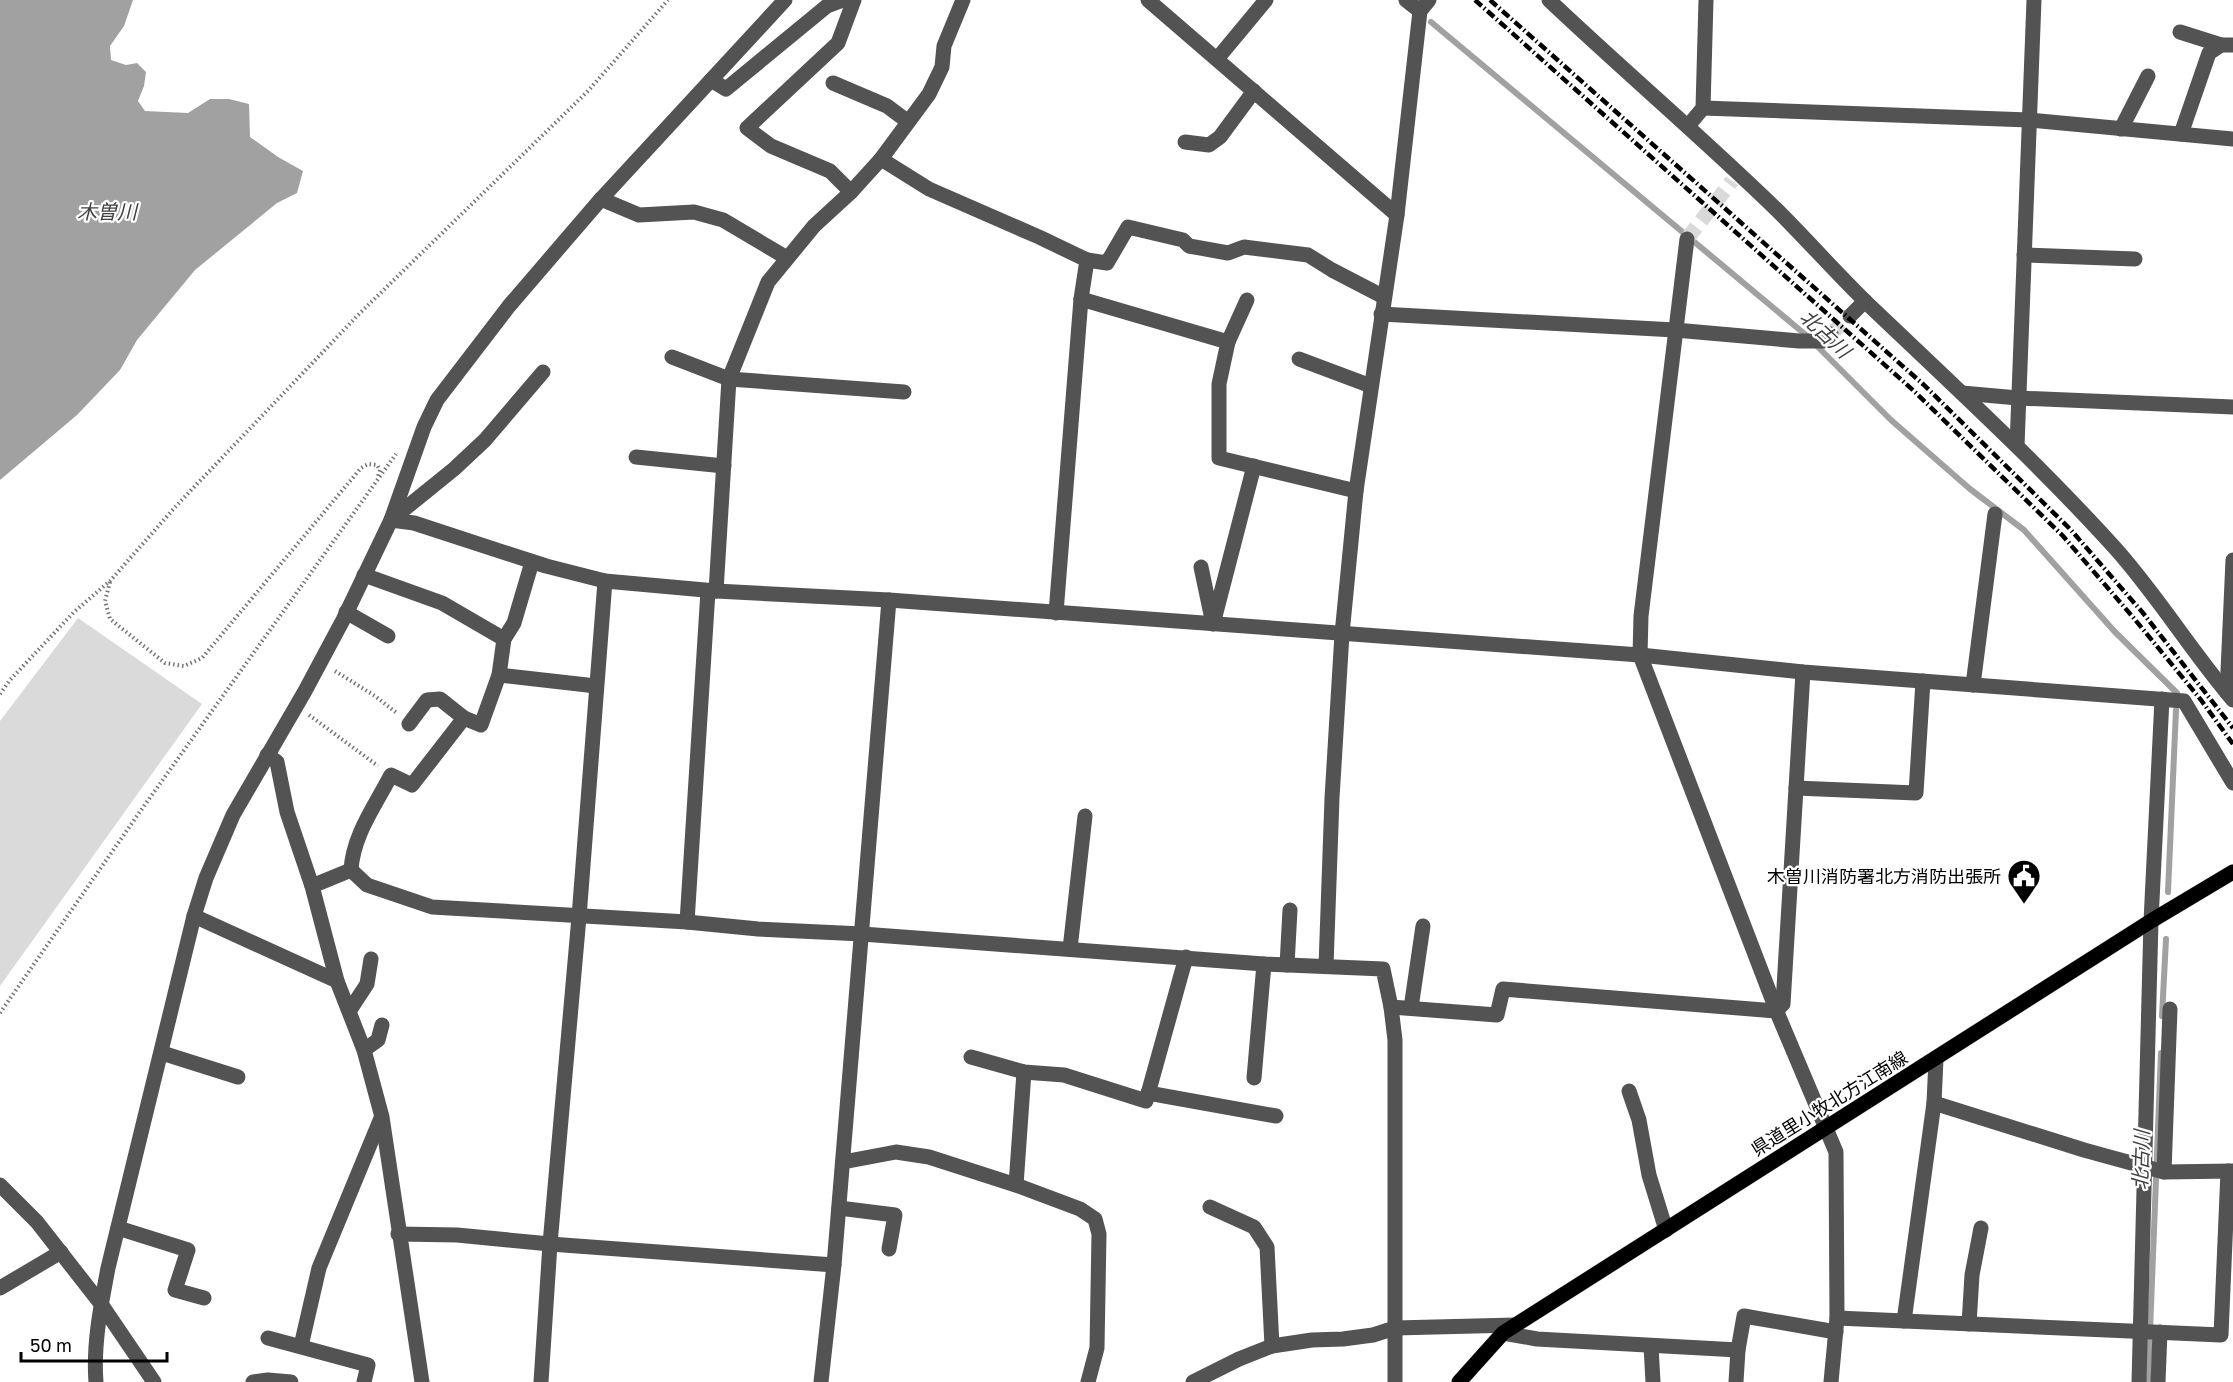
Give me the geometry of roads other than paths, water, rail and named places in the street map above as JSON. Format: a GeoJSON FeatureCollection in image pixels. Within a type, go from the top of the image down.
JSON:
{"type":"FeatureCollection","features":[{"type":"Feature","properties":{"kind":"main road","name":"県道里小牧北方江南線"},"geometry":{"type":"LineString","coordinates":[[1459,1382],[1509,1329],[2151,921],[2233,872]]}},
{"type":"Feature","properties":{"kind":"street"},"geometry":{"type":"LineString","coordinates":[[96,1382],[94,1363],[101,1304],[194,916],[206,878],[233,815],[321,662],[391,520],[415,451],[437,400],[509,306],[601,199],[785,0]]}},
{"type":"Feature","properties":{"kind":"street"},"geometry":{"type":"LineString","coordinates":[[711,80],[726,89],[827,6],[843,0]]}},
{"type":"Feature","properties":{"kind":"street"},"geometry":{"type":"LineString","coordinates":[[851,192],[830,171],[771,146],[747,128],[838,43],[854,0]]}},
{"type":"Feature","properties":{"kind":"street"},"geometry":{"type":"LineString","coordinates":[[687,922],[729,379],[768,282],[814,226],[851,192],[880,159],[929,94],[942,67],[944,46],[963,0]]}},
{"type":"Feature","properties":{"kind":"street"},"geometry":{"type":"LineString","coordinates":[[1148,0],[1397,215]]}},
{"type":"Feature","properties":{"kind":"street"},"geometry":{"type":"LineString","coordinates":[[1216,59],[1266,0]]}},
{"type":"Feature","properties":{"kind":"street"},"geometry":{"type":"LineString","coordinates":[[1326,966],[1332,798],[1342,634],[1356,491],[1397,215],[1424,6],[1406,0]]}},
{"type":"Feature","properties":{"kind":"street"},"geometry":{"type":"LineString","coordinates":[[1549,0],[1688,126],[1734,177],[1776,210],[1865,301],[2017,446],[2123,557],[2230,696]]}},
{"type":"Feature","properties":{"kind":"street"},"geometry":{"type":"LineString","coordinates":[[1688,126],[1703,108],[1706,0]]}},
{"type":"Feature","properties":{"kind":"street"},"geometry":{"type":"LineString","coordinates":[[2017,446],[2034,0]]}},
{"type":"Feature","properties":{"kind":"street"},"geometry":{"type":"LineString","coordinates":[[2180,32],[2227,45]]}},
{"type":"Feature","properties":{"kind":"street"},"geometry":{"type":"LineString","coordinates":[[2181,134],[2209,53],[2227,45]]}},
{"type":"Feature","properties":{"kind":"street"},"geometry":{"type":"LineString","coordinates":[[2121,129],[2148,76]]}},
{"type":"Feature","properties":{"kind":"street"},"geometry":{"type":"LineString","coordinates":[[833,83],[887,106],[907,121]]}},
{"type":"Feature","properties":{"kind":"street"},"geometry":{"type":"LineString","coordinates":[[1185,142],[1209,145],[1220,137],[1254,91]]}},
{"type":"Feature","properties":{"kind":"street"},"geometry":{"type":"LineString","coordinates":[[1703,108],[2029,120],[2233,139]]}},
{"type":"Feature","properties":{"kind":"street"},"geometry":{"type":"LineString","coordinates":[[880,159],[929,189],[1086,260],[1107,263],[1128,227],[1182,240],[1189,246],[1228,253],[1244,247],[1308,255],[1383,297]]}},
{"type":"Feature","properties":{"kind":"street"},"geometry":{"type":"LineString","coordinates":[[601,199],[639,215],[694,212],[723,220],[787,258]]}},
{"type":"Feature","properties":{"kind":"street"},"geometry":{"type":"LineString","coordinates":[[1687,239],[1641,616],[1640,655],[1776,1011],[1836,1152],[1837,1325],[1831,1382]]}},
{"type":"Feature","properties":{"kind":"street"},"geometry":{"type":"LineString","coordinates":[[2024,255],[2135,258]]}},
{"type":"Feature","properties":{"kind":"street"},"geometry":{"type":"LineString","coordinates":[[1056,613],[1086,260]]}},
{"type":"Feature","properties":{"kind":"street"},"geometry":{"type":"LineString","coordinates":[[1081,299],[1228,342]]}},
{"type":"Feature","properties":{"kind":"street"},"geometry":{"type":"LineString","coordinates":[[1247,300],[1228,342],[1219,384],[1219,458],[1356,491]]}},
{"type":"Feature","properties":{"kind":"street"},"geometry":{"type":"LineString","coordinates":[[1850,316],[1865,301]]}},
{"type":"Feature","properties":{"kind":"street"},"geometry":{"type":"LineString","coordinates":[[1381,314],[1675,330],[1799,341],[1828,338]]}},
{"type":"Feature","properties":{"kind":"street"},"geometry":{"type":"LineString","coordinates":[[672,357],[729,379],[904,392]]}},
{"type":"Feature","properties":{"kind":"street"},"geometry":{"type":"LineString","coordinates":[[1299,359],[1371,386]]}},
{"type":"Feature","properties":{"kind":"street"},"geometry":{"type":"LineString","coordinates":[[391,520],[454,469],[485,440],[543,372]]}},
{"type":"Feature","properties":{"kind":"street"},"geometry":{"type":"LineString","coordinates":[[1962,393],[2018,398],[2233,407]]}},
{"type":"Feature","properties":{"kind":"street"},"geometry":{"type":"LineString","coordinates":[[636,457],[724,466]]}},
{"type":"Feature","properties":{"kind":"street"},"geometry":{"type":"LineString","coordinates":[[1213,624],[1254,466]]}},
{"type":"Feature","properties":{"kind":"street"},"geometry":{"type":"LineString","coordinates":[[1973,685],[1995,514]]}},
{"type":"Feature","properties":{"kind":"street"},"geometry":{"type":"LineString","coordinates":[[391,520],[414,523],[532,562],[605,581],[712,591],[889,600],[1640,655],[1803,672],[2184,701],[2233,783]]}},
{"type":"Feature","properties":{"kind":"street"},"geometry":{"type":"LineString","coordinates":[[2230,696],[2233,560]]}},
{"type":"Feature","properties":{"kind":"street"},"geometry":{"type":"LineString","coordinates":[[410,724],[427,700],[440,699],[464,718],[482,725],[499,675],[504,639],[514,623],[532,562]]}},
{"type":"Feature","properties":{"kind":"street"},"geometry":{"type":"LineString","coordinates":[[1201,567],[1213,624]]}},
{"type":"Feature","properties":{"kind":"street"},"geometry":{"type":"LineString","coordinates":[[364,575],[442,603],[504,639]]}},
{"type":"Feature","properties":{"kind":"street"},"geometry":{"type":"LineString","coordinates":[[541,1382],[549,1244],[579,917],[605,581]]}},
{"type":"Feature","properties":{"kind":"street"},"geometry":{"type":"LineString","coordinates":[[821,1382],[843,1162],[889,600]]}},
{"type":"Feature","properties":{"kind":"street"},"geometry":{"type":"LineString","coordinates":[[346,612],[388,636]]}},
{"type":"Feature","properties":{"kind":"street"},"geometry":{"type":"LineString","coordinates":[[1391,1007],[1497,1015],[1503,989],[1776,1011],[1783,1004],[1803,672]]}},
{"type":"Feature","properties":{"kind":"street"},"geometry":{"type":"LineString","coordinates":[[499,675],[596,686]]}},
{"type":"Feature","properties":{"kind":"street"},"geometry":{"type":"LineString","coordinates":[[1796,788],[1916,793],[1923,681]]}},
{"type":"Feature","properties":{"kind":"street"},"geometry":{"type":"LineString","coordinates":[[2158,1382],[2151,1332],[2156,1170],[2151,921],[2162,699]]}},
{"type":"Feature","properties":{"kind":"street"},"geometry":{"type":"LineString","coordinates":[[351,870],[352,854],[358,835],[391,775],[412,785],[464,718]]}},
{"type":"Feature","properties":{"kind":"street"},"geometry":{"type":"LineString","coordinates":[[267,755],[277,762],[287,812],[312,886],[338,981],[364,1050],[382,1117],[422,1382]]}},
{"type":"Feature","properties":{"kind":"street"},"geometry":{"type":"LineString","coordinates":[[1070,949],[1085,816]]}},
{"type":"Feature","properties":{"kind":"street"},"geometry":{"type":"LineString","coordinates":[[351,870],[367,885],[432,907],[687,922],[758,929],[862,934],[1264,964],[1383,969],[1395,1040],[1395,1382]]}},
{"type":"Feature","properties":{"kind":"street"},"geometry":{"type":"LineString","coordinates":[[312,886],[351,870]]}},
{"type":"Feature","properties":{"kind":"street"},"geometry":{"type":"LineString","coordinates":[[1287,965],[1290,910]]}},
{"type":"Feature","properties":{"kind":"street"},"geometry":{"type":"LineString","coordinates":[[194,916],[338,981]]}},
{"type":"Feature","properties":{"kind":"street"},"geometry":{"type":"LineString","coordinates":[[1411,1008],[1423,926]]}},
{"type":"Feature","properties":{"kind":"street"},"geometry":{"type":"LineString","coordinates":[[971,1057],[1024,1072],[1064,1075],[1146,1101],[1186,957]]}},
{"type":"Feature","properties":{"kind":"street"},"geometry":{"type":"LineString","coordinates":[[350,1010],[367,984],[371,959]]}},
{"type":"Feature","properties":{"kind":"street"},"geometry":{"type":"LineString","coordinates":[[1254,1078],[1264,964]]}},
{"type":"Feature","properties":{"kind":"street"},"geometry":{"type":"LineString","coordinates":[[2156,1170],[2170,1009]]}},
{"type":"Feature","properties":{"kind":"street"},"geometry":{"type":"LineString","coordinates":[[364,1050],[378,1040],[382,1024]]}},
{"type":"Feature","properties":{"kind":"street"},"geometry":{"type":"LineString","coordinates":[[162,1053],[238,1077]]}},
{"type":"Feature","properties":{"kind":"street"},"geometry":{"type":"LineString","coordinates":[[1904,1321],[1935,1103],[1936,1059]]}},
{"type":"Feature","properties":{"kind":"street"},"geometry":{"type":"LineString","coordinates":[[1016,1185],[1024,1072]]}},
{"type":"Feature","properties":{"kind":"street"},"geometry":{"type":"LineString","coordinates":[[1629,1091],[1639,1120],[1649,1174],[1666,1230]]}},
{"type":"Feature","properties":{"kind":"street"},"geometry":{"type":"LineString","coordinates":[[1149,1093],[1276,1116]]}},
{"type":"Feature","properties":{"kind":"street"},"geometry":{"type":"LineString","coordinates":[[1736,1382],[1738,1350],[1744,1316],[1837,1325],[1904,1321],[2222,1335],[2230,1171],[2156,1170],[1935,1103]]}},
{"type":"Feature","properties":{"kind":"street"},"geometry":{"type":"LineString","coordinates":[[301,1347],[319,1268],[382,1117]]}},
{"type":"Feature","properties":{"kind":"street"},"geometry":{"type":"LineString","coordinates":[[843,1162],[896,1152],[928,1158],[1016,1185],[1080,1209],[1095,1219],[1099,1234],[1097,1348],[1088,1382]]}},
{"type":"Feature","properties":{"kind":"street"},"geometry":{"type":"LineString","coordinates":[[0,1185],[37,1222],[61,1252],[101,1304],[154,1382]]}},
{"type":"Feature","properties":{"kind":"street"},"geometry":{"type":"LineString","coordinates":[[1210,1207],[1254,1227],[1267,1247],[1272,1346]]}},
{"type":"Feature","properties":{"kind":"street"},"geometry":{"type":"LineString","coordinates":[[839,1208],[895,1215],[889,1249]]}},
{"type":"Feature","properties":{"kind":"street"},"geometry":{"type":"LineString","coordinates":[[118,1228],[188,1250],[175,1290],[204,1298]]}},
{"type":"Feature","properties":{"kind":"street"},"geometry":{"type":"LineString","coordinates":[[1969,1324],[1972,1275],[1981,1228]]}},
{"type":"Feature","properties":{"kind":"street"},"geometry":{"type":"LineString","coordinates":[[398,1234],[457,1235],[834,1265]]}},
{"type":"Feature","properties":{"kind":"street"},"geometry":{"type":"LineString","coordinates":[[0,1288],[61,1252]]}},
{"type":"Feature","properties":{"kind":"street"},"geometry":{"type":"LineString","coordinates":[[1192,1382],[1272,1346],[1373,1335],[1395,1328],[1509,1329],[1537,1339],[1738,1350]]}},
{"type":"Feature","properties":{"kind":"street"},"geometry":{"type":"LineString","coordinates":[[2139,1382],[2151,1332]]}},
{"type":"Feature","properties":{"kind":"street"},"geometry":{"type":"LineString","coordinates":[[268,1338],[368,1365],[364,1382]]}},
{"type":"Feature","properties":{"kind":"street"},"geometry":{"type":"LineString","coordinates":[[1651,1346],[1653,1382]]}},
{"type":"Feature","properties":{"kind":"street"},"geometry":{"type":"LineString","coordinates":[[253,1382],[268,1380],[291,1382]]}},
{"type":"Feature","properties":{"kind":"water","name":"木曽川"},"geometry":{"type":"Polygon","coordinates":[[[0,0],[133,0],[124,26],[110,46],[111,60],[126,65],[137,63],[146,72],[138,101],[145,111],[188,113],[210,99],[229,99],[249,104],[250,137],[303,171],[297,193],[277,203],[195,270],[137,340],[120,370],[77,415],[0,480],[0,0]]]}},
{"type":"Feature","properties":{"kind":"waterway","name":"北古川"},"geometry":{"type":"LineString","coordinates":[[1431,22],[1807,336],[1891,420],[1970,489],[2024,530],[2115,632],[2177,693]]}},
{"type":"Feature","properties":{"kind":"waterway","name":"北古川"},"geometry":{"type":"LineString","coordinates":[[2168,892],[2176,710]]}},
{"type":"Feature","properties":{"kind":"waterway","name":"北古川"},"geometry":{"type":"LineString","coordinates":[[2162,1016],[2166,939]]}},
{"type":"Feature","properties":{"kind":"waterway","name":"北古川"},"geometry":{"type":"LineString","coordinates":[[2148,1382],[2161,1053]]}},
{"type":"Feature","properties":{"kind":"tunnel"},"geometry":{"type":"LineString","coordinates":[[1687,239],[1732,181]]}},
{"type":"Feature","properties":{"kind":"tunnel"},"geometry":{"type":"LineString","coordinates":[[1831,334],[1850,316]]}},
{"type":"Feature","properties":{"kind":"railway"},"geometry":{"type":"LineString","coordinates":[[1475,0],[1914,391],[2063,536],[2201,700],[2233,744]]}},
{"type":"Feature","properties":{"kind":"railway"},"geometry":{"type":"LineString","coordinates":[[1490,0],[1924,385],[2071,530],[2143,613],[2233,728]]}},
{"type":"Feature","properties":{"kind":"place","name":"木曽川消防署北方消防出張所"},"geometry":{"type":"Point","coordinates":[2024,905]}}]}
